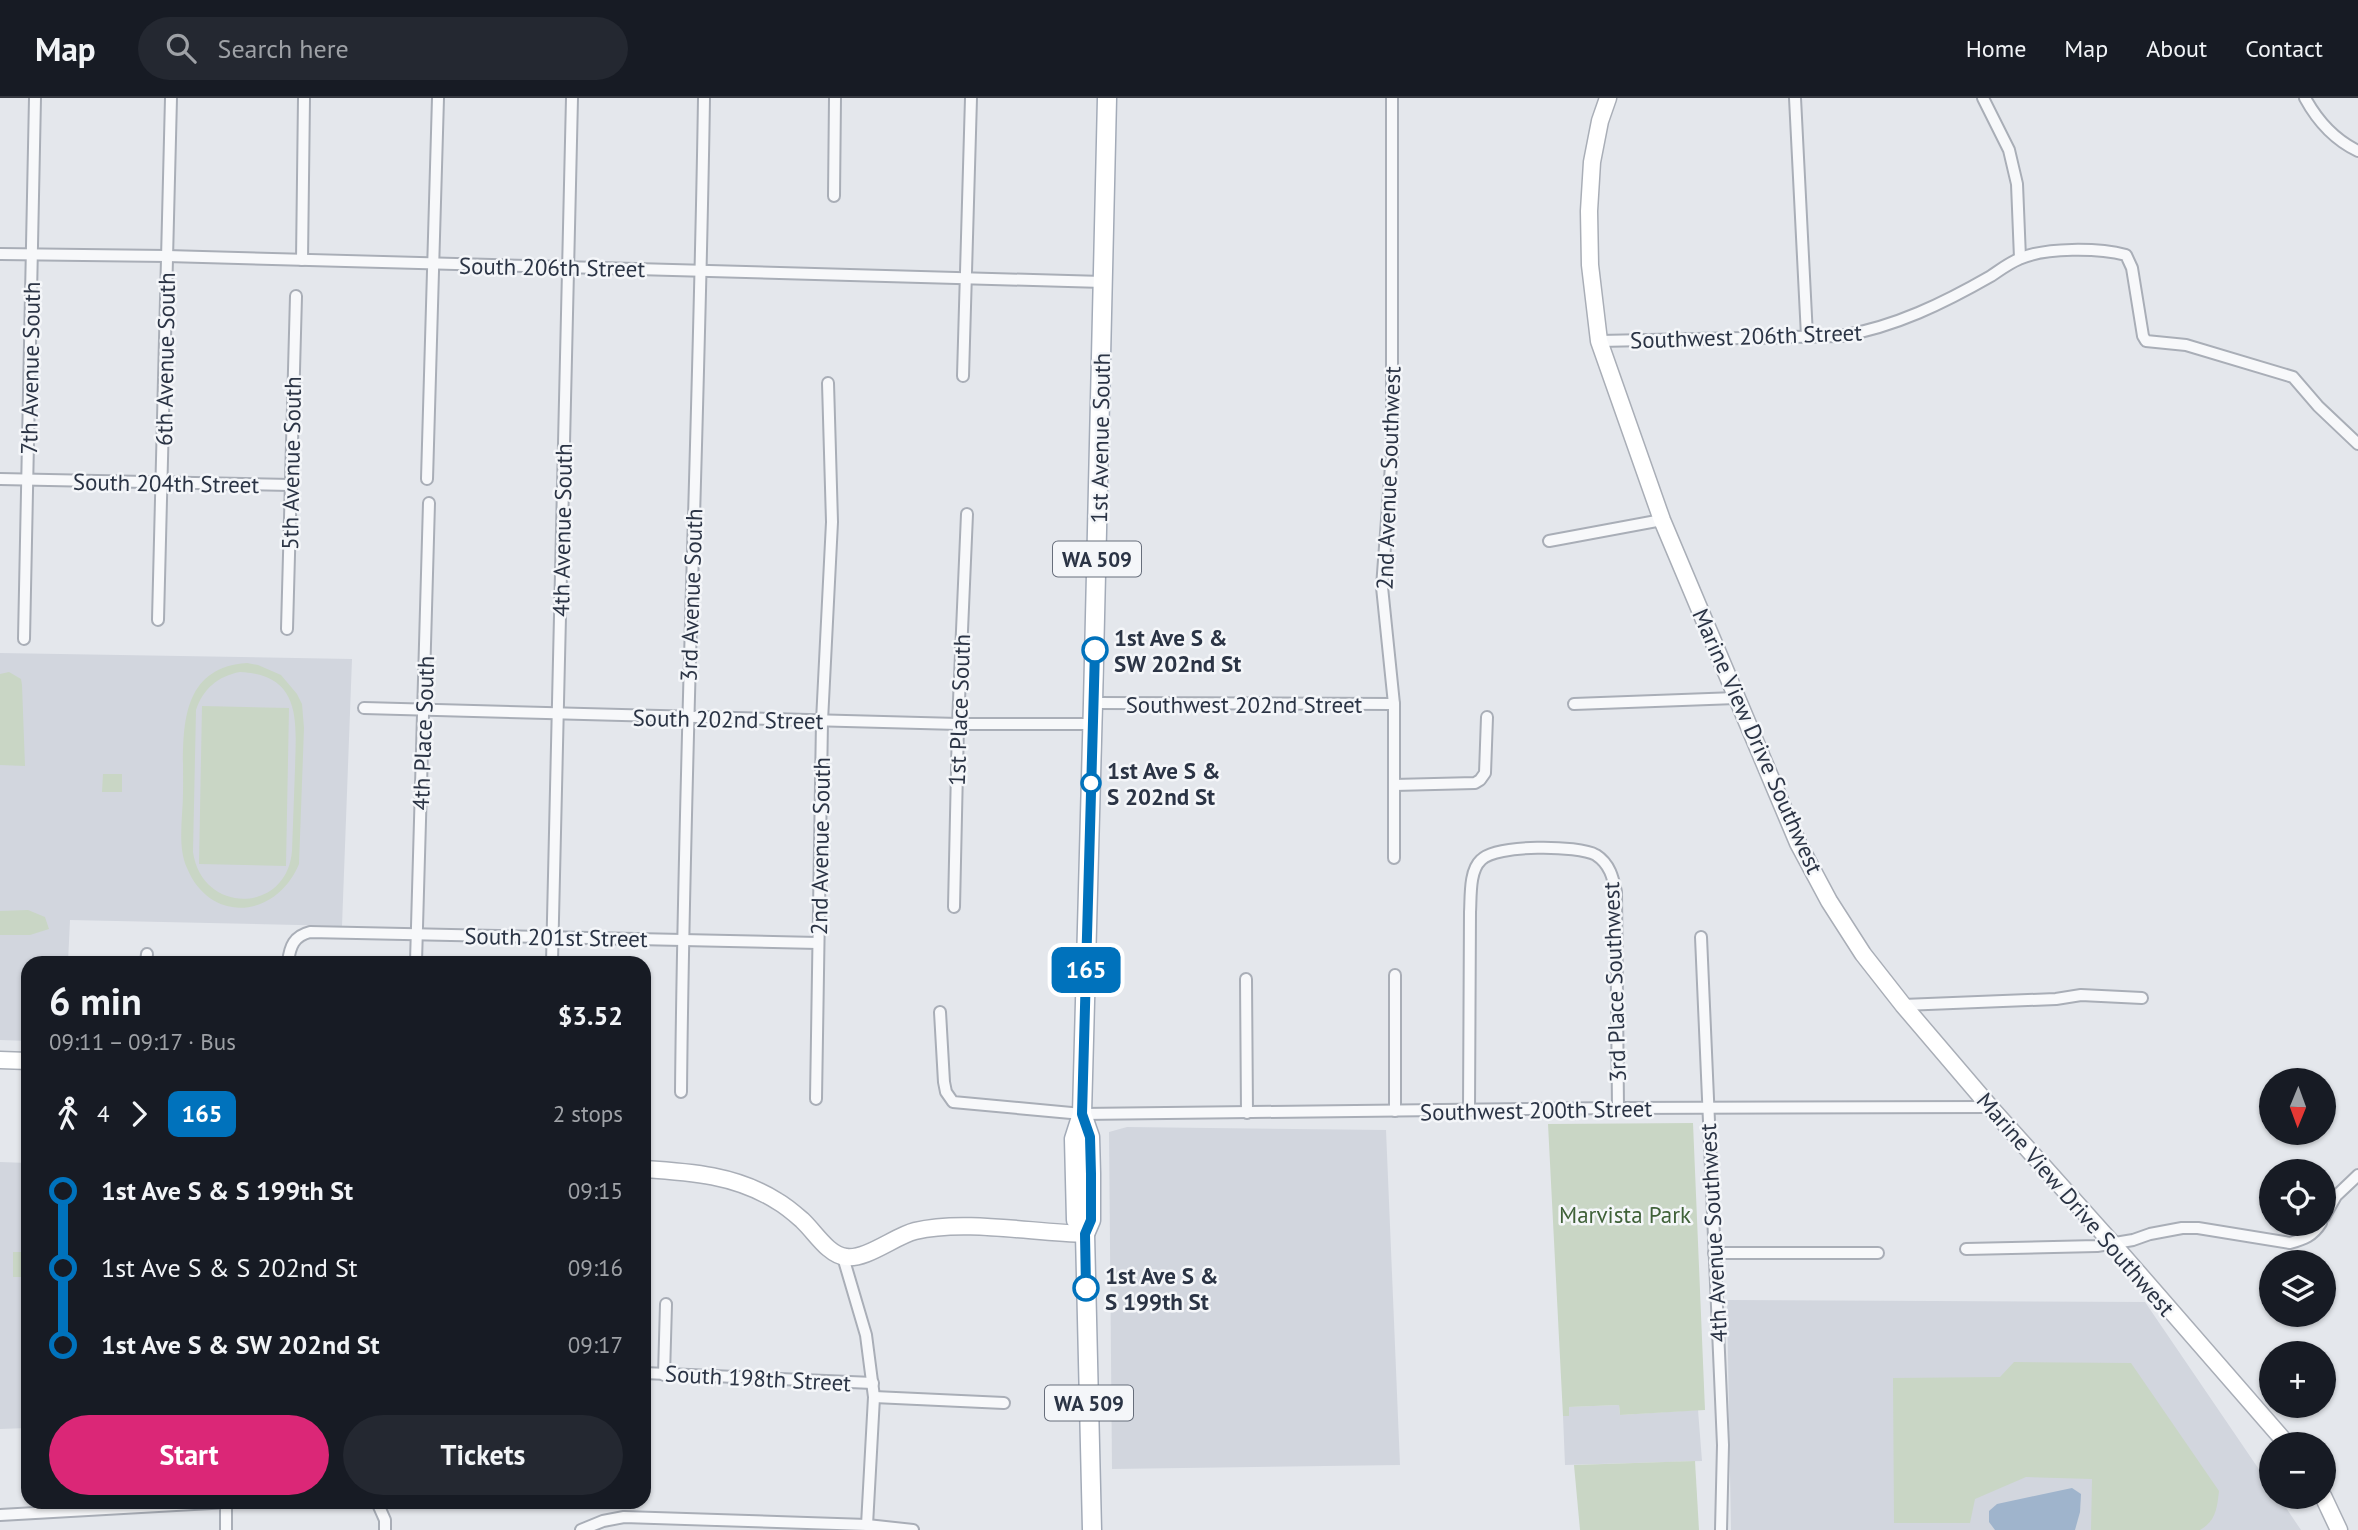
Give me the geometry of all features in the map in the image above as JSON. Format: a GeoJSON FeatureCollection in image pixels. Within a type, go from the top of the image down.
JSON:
{"type":"FeatureCollection","features":[{"type":"Feature","properties":{"kind":"main road","name":"1st Avenue South"},"geometry":{"type":"LineString","coordinates":[[1092,1530],[1085,1234],[1076,1220],[1074,1139],[1082,1114],[1107,98]]}},
{"type":"Feature","properties":{"kind":"street","name":"7th Avenue South"},"geometry":{"type":"LineString","coordinates":[[24,639],[35,98]]}},
{"type":"Feature","properties":{"kind":"street","name":"6th Avenue South"},"geometry":{"type":"LineString","coordinates":[[158,621],[171,98]]}},
{"type":"Feature","properties":{"kind":"street"},"geometry":{"type":"LineString","coordinates":[[302,260],[303,98]]}},
{"type":"Feature","properties":{"kind":"street"},"geometry":{"type":"LineString","coordinates":[[427,479],[438,98]]}},
{"type":"Feature","properties":{"kind":"street","name":"4th Avenue South"},"geometry":{"type":"LineString","coordinates":[[552,956],[572,98]]}},
{"type":"Feature","properties":{"kind":"street","name":"3rd Avenue South"},"geometry":{"type":"LineString","coordinates":[[681,1092],[687,718],[702,270],[704,98]]}},
{"type":"Feature","properties":{"kind":"street"},"geometry":{"type":"LineString","coordinates":[[834,196],[835,98]]}},
{"type":"Feature","properties":{"kind":"street"},"geometry":{"type":"LineString","coordinates":[[963,376],[971,98]]}},
{"type":"Feature","properties":{"kind":"street","name":"2nd Avenue Southwest"},"geometry":{"type":"LineString","coordinates":[[1392,98],[1392,452],[1382,587],[1394,704],[1394,858]]}},
{"type":"Feature","properties":{"kind":"street","name":"Marine View Drive Southwest"},"geometry":{"type":"LineString","coordinates":[[1608,98],[1600,121],[1592,162],[1589,211],[1590,265],[1599,341],[1662,520],[1798,843],[1863,954],[1903,1004],[1990,1107],[2277,1432]]}},
{"type":"Feature","properties":{"kind":"street"},"geometry":{"type":"LineString","coordinates":[[1795,98],[1807,336]]}},
{"type":"Feature","properties":{"kind":"street"},"geometry":{"type":"LineString","coordinates":[[1983,98],[2009,150],[2017,184],[2020,258]]}},
{"type":"Feature","properties":{"kind":"street"},"geometry":{"type":"LineString","coordinates":[[2305,98],[2332,135],[2358,151]]}},
{"type":"Feature","properties":{"kind":"street","name":"Southwest 206th Street"},"geometry":{"type":"LineString","coordinates":[[1599,341],[1841,336],[1872,331],[1903,321],[2020,258],[2041,253],[2110,251],[2126,255],[2132,268],[2146,341],[2186,345],[2293,377],[2318,406],[2358,444]]}},
{"type":"Feature","properties":{"kind":"street","name":"South 206th Street"},"geometry":{"type":"LineString","coordinates":[[0,254],[167,256],[1103,282]]}},
{"type":"Feature","properties":{"kind":"street","name":"5th Avenue South"},"geometry":{"type":"LineString","coordinates":[[287,629],[296,296]]}},
{"type":"Feature","properties":{"kind":"street","name":"2nd Avenue South"},"geometry":{"type":"LineString","coordinates":[[816,1099],[822,720],[832,522],[828,383]]}},
{"type":"Feature","properties":{"kind":"street","name":"South 204th Street"},"geometry":{"type":"LineString","coordinates":[[0,479],[290,485]]}},
{"type":"Feature","properties":{"kind":"street","name":"4th Place South"},"geometry":{"type":"LineString","coordinates":[[416,956],[429,503]]}},
{"type":"Feature","properties":{"kind":"street","name":"1st Place South"},"geometry":{"type":"LineString","coordinates":[[954,907],[967,514]]}},
{"type":"Feature","properties":{"kind":"street"},"geometry":{"type":"LineString","coordinates":[[1549,541],[1662,520]]}},
{"type":"Feature","properties":{"kind":"street"},"geometry":{"type":"LineString","coordinates":[[1574,704],[1736,698]]}},
{"type":"Feature","properties":{"kind":"street","name":"Southwest 202nd Street"},"geometry":{"type":"LineString","coordinates":[[1093,703],[1394,704]]}},
{"type":"Feature","properties":{"kind":"street","name":"South 202nd Street"},"geometry":{"type":"LineString","coordinates":[[364,708],[958,724],[1093,724]]}},
{"type":"Feature","properties":{"kind":"street"},"geometry":{"type":"LineString","coordinates":[[1394,785],[1475,783],[1480,780],[1485,773],[1487,716]]}},
{"type":"Feature","properties":{"kind":"street","name":"3rd Place Southwest"},"geometry":{"type":"LineString","coordinates":[[1469,1110],[1471,889],[1480,860],[1509,850],[1541,848],[1583,850],[1605,862],[1612,874],[1616,892],[1618,1108]]}},
{"type":"Feature","properties":{"kind":"street","name":"South 201st Street"},"geometry":{"type":"LineString","coordinates":[[289,956],[290,947],[296,938],[310,932],[818,943]]}},
{"type":"Feature","properties":{"kind":"street","name":"4th Avenue Southwest"},"geometry":{"type":"LineString","coordinates":[[1701,937],[1723,1445],[1721,1530]]}},
{"type":"Feature","properties":{"kind":"street"},"geometry":{"type":"LineString","coordinates":[[1395,975],[1395,1111]]}},
{"type":"Feature","properties":{"kind":"street"},"geometry":{"type":"LineString","coordinates":[[1246,979],[1247,1113]]}},
{"type":"Feature","properties":{"kind":"street"},"geometry":{"type":"LineString","coordinates":[[1903,1004],[2081,995],[2142,998]]}},
{"type":"Feature","properties":{"kind":"street","name":"Southwest 200th Street"},"geometry":{"type":"LineString","coordinates":[[940,1012],[944,1082],[946,1092],[953,1102],[1082,1114],[1990,1107]]}},
{"type":"Feature","properties":{"kind":"street"},"geometry":{"type":"LineString","coordinates":[[0,1060],[21,1061]]}},
{"type":"Feature","properties":{"kind":"street"},"geometry":{"type":"LineString","coordinates":[[651,1170],[735,1180],[763,1192],[792,1211],[829,1248],[843,1257],[861,1255],[905,1234],[931,1228],[1085,1234]]}},
{"type":"Feature","properties":{"kind":"street"},"geometry":{"type":"LineString","coordinates":[[2336,1196],[2358,1175]]}},
{"type":"Feature","properties":{"kind":"street"},"geometry":{"type":"LineString","coordinates":[[1966,1249],[2097,1246],[2182,1228],[2198,1228],[2290,1243],[2309,1236]]}},
{"type":"Feature","properties":{"kind":"street"},"geometry":{"type":"LineString","coordinates":[[1714,1253],[1878,1253]]}},
{"type":"Feature","properties":{"kind":"street"},"geometry":{"type":"LineString","coordinates":[[843,1257],[866,1335],[873,1383],[867,1525]]}},
{"type":"Feature","properties":{"kind":"street"},"geometry":{"type":"LineString","coordinates":[[664,1375],[666,1304]]}},
{"type":"Feature","properties":{"kind":"street","name":"South 198th Street"},"geometry":{"type":"LineString","coordinates":[[651,1374],[873,1383]]}},
{"type":"Feature","properties":{"kind":"street"},"geometry":{"type":"LineString","coordinates":[[874,1398],[1004,1403]]}},
{"type":"Feature","properties":{"kind":"street"},"geometry":{"type":"LineString","coordinates":[[0,1515],[105,1509]]}},
{"type":"Feature","properties":{"kind":"street"},"geometry":{"type":"LineString","coordinates":[[226,1530],[228,1509]]}},
{"type":"Feature","properties":{"kind":"street"},"geometry":{"type":"LineString","coordinates":[[380,1509],[385,1520],[385,1530]]}},
{"type":"Feature","properties":{"kind":"street"},"geometry":{"type":"LineString","coordinates":[[2329,1509],[2339,1530]]}},
{"type":"Feature","properties":{"kind":"street"},"geometry":{"type":"LineString","coordinates":[[582,1530],[603,1521],[624,1517],[867,1525],[913,1530]]}},
{"type":"Feature","properties":{"kind":"shaded area"},"geometry":{"type":"Polygon","coordinates":[[[0,653],[352,659],[342,926],[70,920],[68,956],[21,956],[21,1041],[0,1040],[0,653]]]}},
{"type":"Feature","properties":{"kind":"shaded area"},"geometry":{"type":"Polygon","coordinates":[[[1127,1127],[1386,1130],[1400,1465],[1112,1469],[1109,1132],[1127,1127]]]}},
{"type":"Feature","properties":{"kind":"shaded area"},"geometry":{"type":"Polygon","coordinates":[[[0,1162],[21,1163],[21,1428],[0,1429],[0,1162]]]}},
{"type":"Feature","properties":{"kind":"shaded area"},"geometry":{"type":"Polygon","coordinates":[[[1727,1300],[2145,1302],[2259,1469],[2259,1509],[2287,1509],[2301,1530],[1731,1530],[1727,1300]]]}},
{"type":"Feature","properties":{"kind":"shaded area"},"geometry":{"type":"Polygon","coordinates":[[[1619,1405],[1620,1415],[1698,1410],[1702,1461],[1565,1465],[1563,1416],[1569,1416],[1568,1407],[1619,1405]]]}},
{"type":"Feature","properties":{"kind":"green space"},"geometry":{"type":"Polygon","coordinates":[[[247,663],[281,675],[302,704],[304,728],[299,864],[289,882],[275,896],[260,904],[243,908],[226,906],[211,899],[197,886],[187,868],[181,841],[184,730],[188,710],[195,692],[206,678],[223,668],[247,663]],[[240,672],[218,680],[207,690],[196,710],[193,852],[200,873],[212,887],[227,896],[244,899],[261,896],[276,887],[287,872],[292,851],[295,719],[292,704],[285,692],[275,682],[260,675],[240,672]]]}},
{"type":"Feature","properties":{"kind":"green space"},"geometry":{"type":"Polygon","coordinates":[[[9,672],[21,679],[25,766],[0,765],[0,674],[9,672]]]}},
{"type":"Feature","properties":{"kind":"green space"},"geometry":{"type":"Polygon","coordinates":[[[202,706],[289,708],[286,866],[199,864],[202,706]]]}},
{"type":"Feature","properties":{"kind":"green space"},"geometry":{"type":"Polygon","coordinates":[[[103,774],[122,774],[122,792],[102,792],[103,774]]]}},
{"type":"Feature","properties":{"kind":"green space"},"geometry":{"type":"Polygon","coordinates":[[[28,910],[45,917],[49,929],[30,935],[0,935],[0,911],[28,910]]]}},
{"type":"Feature","properties":{"kind":"green space","name":"Marvista Park"},"geometry":{"type":"Polygon","coordinates":[[[1693,1123],[1705,1410],[1620,1415],[1619,1405],[1569,1407],[1569,1416],[1563,1416],[1548,1124],[1693,1123]]]}},
{"type":"Feature","properties":{"kind":"green space"},"geometry":{"type":"Polygon","coordinates":[[[13,1252],[21,1252],[21,1277],[13,1277],[13,1252]]]}},
{"type":"Feature","properties":{"kind":"green space"},"geometry":{"type":"Polygon","coordinates":[[[2014,1362],[2131,1363],[2219,1491],[2213,1518],[2200,1530],[2091,1530],[2092,1479],[2026,1477],[1975,1499],[1970,1523],[1894,1523],[1893,1378],[2000,1377],[2014,1362]]]}},
{"type":"Feature","properties":{"kind":"green space"},"geometry":{"type":"Polygon","coordinates":[[[1695,1461],[1699,1530],[1580,1530],[1574,1465],[1695,1461]]]}},
{"type":"Feature","properties":{"kind":"water"},"geometry":{"type":"Polygon","coordinates":[[[2072,1488],[2081,1494],[2075,1530],[1995,1530],[1989,1522],[1989,1511],[1997,1504],[2072,1488]]]}},
{"type":"Feature","properties":{"kind":"bus line","name":"165"},"geometry":{"type":"LineString","coordinates":[[1086,1288],[1085,1234],[1091,1220],[1091,1174],[1090,1137],[1082,1114],[1095,650]]}},
{"type":"Feature","properties":{"kind":"place","name":"1st Ave S & SW 202nd St"},"geometry":{"type":"Point","coordinates":[1095,650]}},
{"type":"Feature","properties":{"kind":"place","name":"1st Ave S & S 202nd St"},"geometry":{"type":"Point","coordinates":[1091,783]}},
{"type":"Feature","properties":{"kind":"place","name":"1st Ave S & S 199th St"},"geometry":{"type":"Point","coordinates":[1086,1288]}}]}
